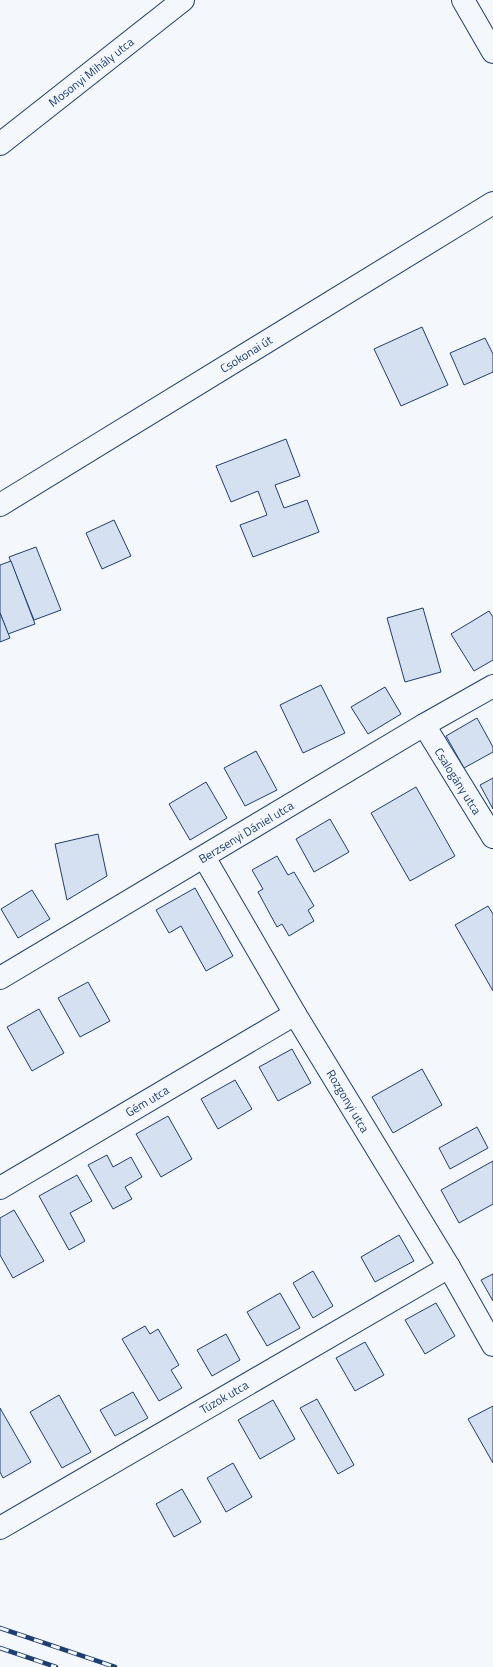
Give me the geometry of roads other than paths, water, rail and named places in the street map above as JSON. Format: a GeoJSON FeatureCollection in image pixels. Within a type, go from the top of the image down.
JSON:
{"type":"FeatureCollection","features":[{"type":"Feature","properties":{"kind":"street","name":"Mosonyi Mihály utca"},"geometry":{"type":"LineString","coordinates":[[0,144],[183,0]]}},
{"type":"Feature","properties":{"kind":"street"},"geometry":{"type":"LineString","coordinates":[[463,0],[493,52]]}},
{"type":"Feature","properties":{"kind":"street","name":"Csokonai út"},"geometry":{"type":"LineString","coordinates":[[0,505],[493,203]]}},
{"type":"Feature","properties":{"kind":"street","name":"Berzsenyi Dániel utca"},"geometry":{"type":"LineString","coordinates":[[0,978],[424,725],[493,686]]}},
{"type":"Feature","properties":{"kind":"street","name":"Csalogány utca"},"geometry":{"type":"LineString","coordinates":[[424,725],[493,837]]}},
{"type":"Feature","properties":{"kind":"street","name":"Rozgonyi utca"},"geometry":{"type":"LineString","coordinates":[[204,857],[295,1014],[448,1267],[493,1345]]}},
{"type":"Feature","properties":{"kind":"street","name":"Gém utca"},"geometry":{"type":"LineString","coordinates":[[0,1188],[295,1014]]}},
{"type":"Feature","properties":{"kind":"street","name":"Túzok utca"},"geometry":{"type":"LineString","coordinates":[[0,1528],[448,1267]]}},
{"type":"Feature","properties":{"kind":"railway"},"geometry":{"type":"LineString","coordinates":[[0,1628],[115,1667]]}},
{"type":"Feature","properties":{"kind":"railway"},"geometry":{"type":"LineString","coordinates":[[0,1648],[56,1667]]}}]}
